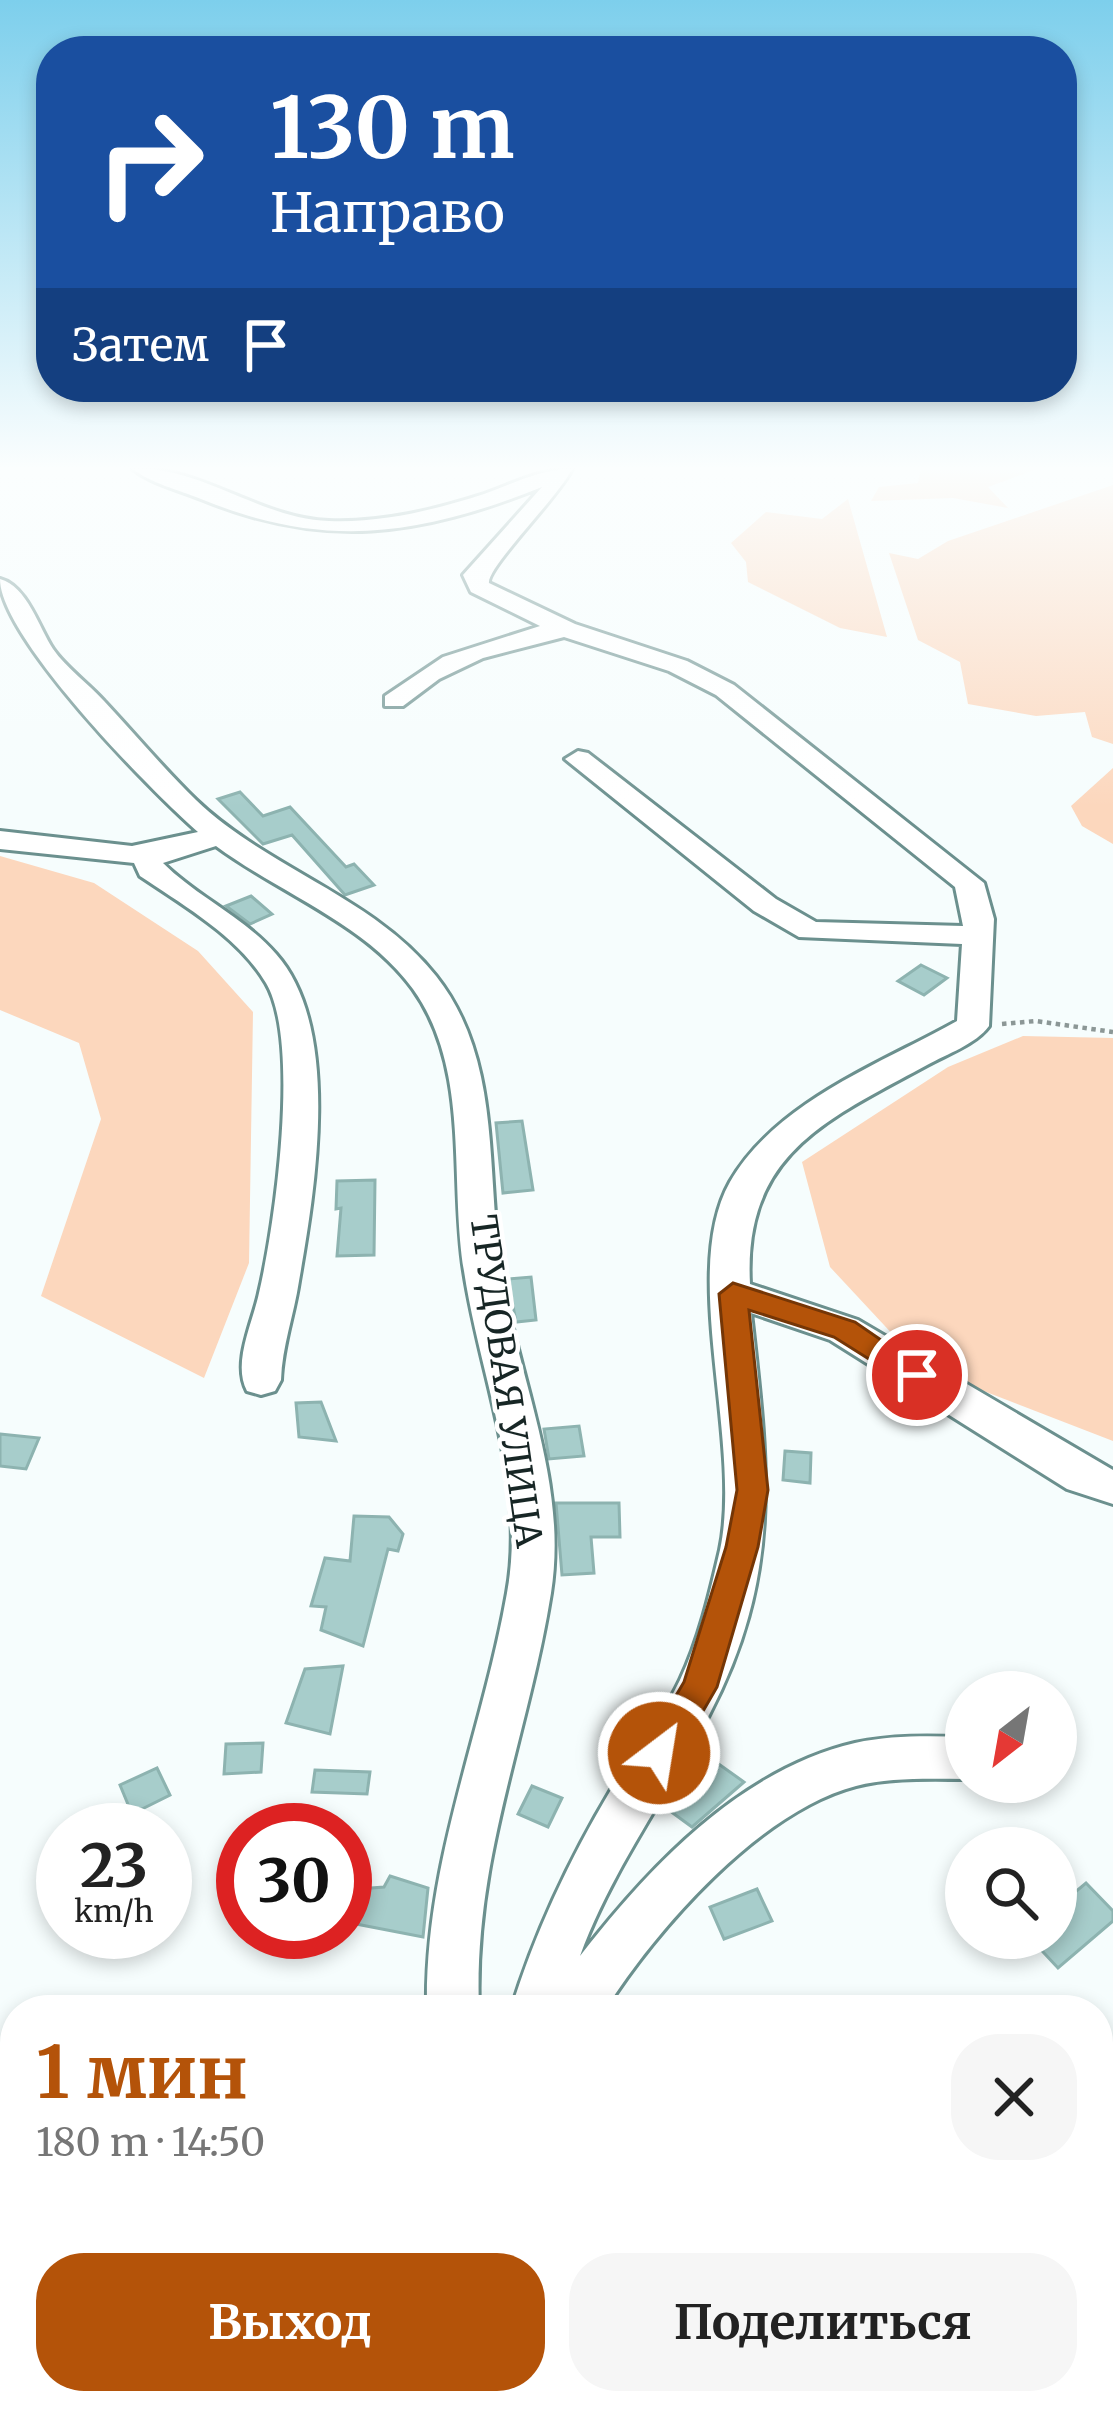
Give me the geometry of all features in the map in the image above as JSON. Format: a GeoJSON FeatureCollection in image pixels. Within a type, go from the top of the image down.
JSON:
{"type":"FeatureCollection","features":[{"type":"Feature","properties":{"kind":"street"},"geometry":{"type":"LineString","coordinates":[[477,582],[478,587],[566,629],[678,666],[725,690],[969,883],[978,934],[973,1026],[774,1149],[745,1188],[734,1234],[733,1294],[752,1490],[742,1547],[700,1687],[599,1853],[542,1995]]}},
{"type":"Feature","properties":{"kind":"street","name":"ТРУДОВАЯ УЛИЦА"},"geometry":{"type":"LineString","coordinates":[[0,586],[19,605],[28,633],[49,661],[221,836],[396,952],[426,981],[460,1056],[475,1128],[485,1290],[536,1536],[529,1594],[499,1706],[448,1952],[452,1995]]}},
{"type":"Feature","properties":{"kind":"street"},"geometry":{"type":"LineString","coordinates":[[394,701],[430,676],[472,658],[518,639],[566,629]]}},
{"type":"Feature","properties":{"kind":"street"},"geometry":{"type":"LineString","coordinates":[[578,759],[765,905],[810,931],[978,934]]}},
{"type":"Feature","properties":{"kind":"street"},"geometry":{"type":"LineString","coordinates":[[0,840],[132,855],[221,836]]}},
{"type":"Feature","properties":{"kind":"street"},"geometry":{"type":"LineString","coordinates":[[159,851],[147,860],[150,870],[237,935],[290,998],[299,1096],[295,1156],[281,1279],[261,1342],[261,1380]]}},
{"type":"Feature","properties":{"kind":"street"},"geometry":{"type":"LineString","coordinates":[[733,1294],[844,1330],[1082,1477],[1113,1487]]}},
{"type":"Feature","properties":{"kind":"street"},"geometry":{"type":"LineString","coordinates":[[586,1995],[652,1905],[716,1847],[782,1799],[847,1767],[945,1760]]}},
{"type":"Feature","properties":{"kind":"path"},"geometry":{"type":"LineString","coordinates":[[973,1026],[1036,1021],[1113,1032]]}},
{"type":"Feature","properties":{"kind":"shaded area"},"geometry":{"type":"Polygon","coordinates":[[[748,582],[871,582],[887,637],[840,628],[748,582]]]}},
{"type":"Feature","properties":{"kind":"shaded area"},"geometry":{"type":"Polygon","coordinates":[[[899,582],[1113,582],[1113,744],[1092,737],[1085,712],[1036,716],[968,704],[960,662],[918,640],[899,582]]]}},
{"type":"Feature","properties":{"kind":"shaded area"},"geometry":{"type":"Polygon","coordinates":[[[1113,768],[1113,844],[1082,826],[1071,806],[1113,768]]]}},
{"type":"Feature","properties":{"kind":"shaded area"},"geometry":{"type":"Polygon","coordinates":[[[0,856],[94,883],[198,951],[253,1012],[249,1263],[204,1378],[41,1296],[101,1119],[79,1043],[0,1010],[0,856]]]}},
{"type":"Feature","properties":{"kind":"shaded area"},"geometry":{"type":"Polygon","coordinates":[[[1023,1036],[1113,1038],[1113,1441],[924,1368],[830,1267],[802,1162],[948,1067],[1023,1036]]]}},
{"type":"Feature","properties":{"kind":"building"},"geometry":{"type":"Polygon","coordinates":[[[240,792],[263,816],[290,807],[346,867],[354,864],[374,885],[345,895],[292,835],[263,844],[218,799],[240,792]]]}},
{"type":"Feature","properties":{"kind":"building"},"geometry":{"type":"Polygon","coordinates":[[[251,896],[272,914],[250,924],[226,906],[251,896]]]}},
{"type":"Feature","properties":{"kind":"building"},"geometry":{"type":"Polygon","coordinates":[[[921,965],[947,978],[924,995],[898,981],[921,965]]]}},
{"type":"Feature","properties":{"kind":"building"},"geometry":{"type":"Polygon","coordinates":[[[522,1121],[533,1190],[503,1193],[496,1123],[522,1121]]]}},
{"type":"Feature","properties":{"kind":"building"},"geometry":{"type":"Polygon","coordinates":[[[375,1180],[374,1255],[337,1256],[341,1208],[336,1209],[337,1181],[375,1180]]]}},
{"type":"Feature","properties":{"kind":"building"},"geometry":{"type":"Polygon","coordinates":[[[531,1277],[536,1320],[516,1322],[508,1279],[531,1277]]]}},
{"type":"Feature","properties":{"kind":"building"},"geometry":{"type":"Polygon","coordinates":[[[321,1402],[336,1441],[299,1437],[296,1403],[321,1402]]]}},
{"type":"Feature","properties":{"kind":"building"},"geometry":{"type":"Polygon","coordinates":[[[579,1426],[584,1456],[549,1459],[544,1429],[579,1426]]]}},
{"type":"Feature","properties":{"kind":"building"},"geometry":{"type":"Polygon","coordinates":[[[0,1434],[39,1438],[26,1469],[0,1466],[0,1434]]]}},
{"type":"Feature","properties":{"kind":"building"},"geometry":{"type":"Polygon","coordinates":[[[785,1451],[811,1453],[810,1483],[783,1480],[785,1451]]]}},
{"type":"Feature","properties":{"kind":"building"},"geometry":{"type":"Polygon","coordinates":[[[556,1503],[619,1503],[620,1537],[591,1537],[594,1573],[562,1575],[556,1503]]]}},
{"type":"Feature","properties":{"kind":"building"},"geometry":{"type":"Polygon","coordinates":[[[354,1516],[389,1517],[403,1534],[398,1551],[388,1549],[363,1646],[321,1630],[326,1607],[311,1606],[325,1558],[350,1561],[354,1516]]]}},
{"type":"Feature","properties":{"kind":"building"},"geometry":{"type":"Polygon","coordinates":[[[343,1666],[330,1734],[286,1723],[305,1669],[343,1666]]]}},
{"type":"Feature","properties":{"kind":"building"},"geometry":{"type":"Polygon","coordinates":[[[263,1743],[261,1772],[224,1774],[226,1744],[263,1743]]]}},
{"type":"Feature","properties":{"kind":"building"},"geometry":{"type":"Polygon","coordinates":[[[713,1760],[744,1782],[692,1827],[670,1811],[713,1760]]]}},
{"type":"Feature","properties":{"kind":"building"},"geometry":{"type":"Polygon","coordinates":[[[157,1768],[170,1795],[154,1803],[127,1803],[120,1785],[157,1768]]]}},
{"type":"Feature","properties":{"kind":"building"},"geometry":{"type":"Polygon","coordinates":[[[315,1770],[370,1772],[367,1794],[312,1792],[315,1770]]]}},
{"type":"Feature","properties":{"kind":"building"},"geometry":{"type":"Polygon","coordinates":[[[532,1786],[562,1798],[548,1827],[518,1814],[532,1786]]]}},
{"type":"Feature","properties":{"kind":"building"},"geometry":{"type":"Polygon","coordinates":[[[390,1876],[428,1888],[423,1937],[372,1927],[372,1888],[384,1887],[390,1876]]]}},
{"type":"Feature","properties":{"kind":"building"},"geometry":{"type":"Polygon","coordinates":[[[1086,1883],[1113,1911],[1113,1921],[1077,1952],[1077,1890],[1086,1883]]]}},
{"type":"Feature","properties":{"kind":"building"},"geometry":{"type":"Polygon","coordinates":[[[757,1889],[772,1921],[724,1939],[710,1907],[757,1889]]]}},
{"type":"Feature","properties":{"kind":"route"},"geometry":{"type":"LineString","coordinates":[[659,1753],[700,1687],[742,1547],[752,1490],[733,1294],[844,1330],[917,1375]]}}]}
